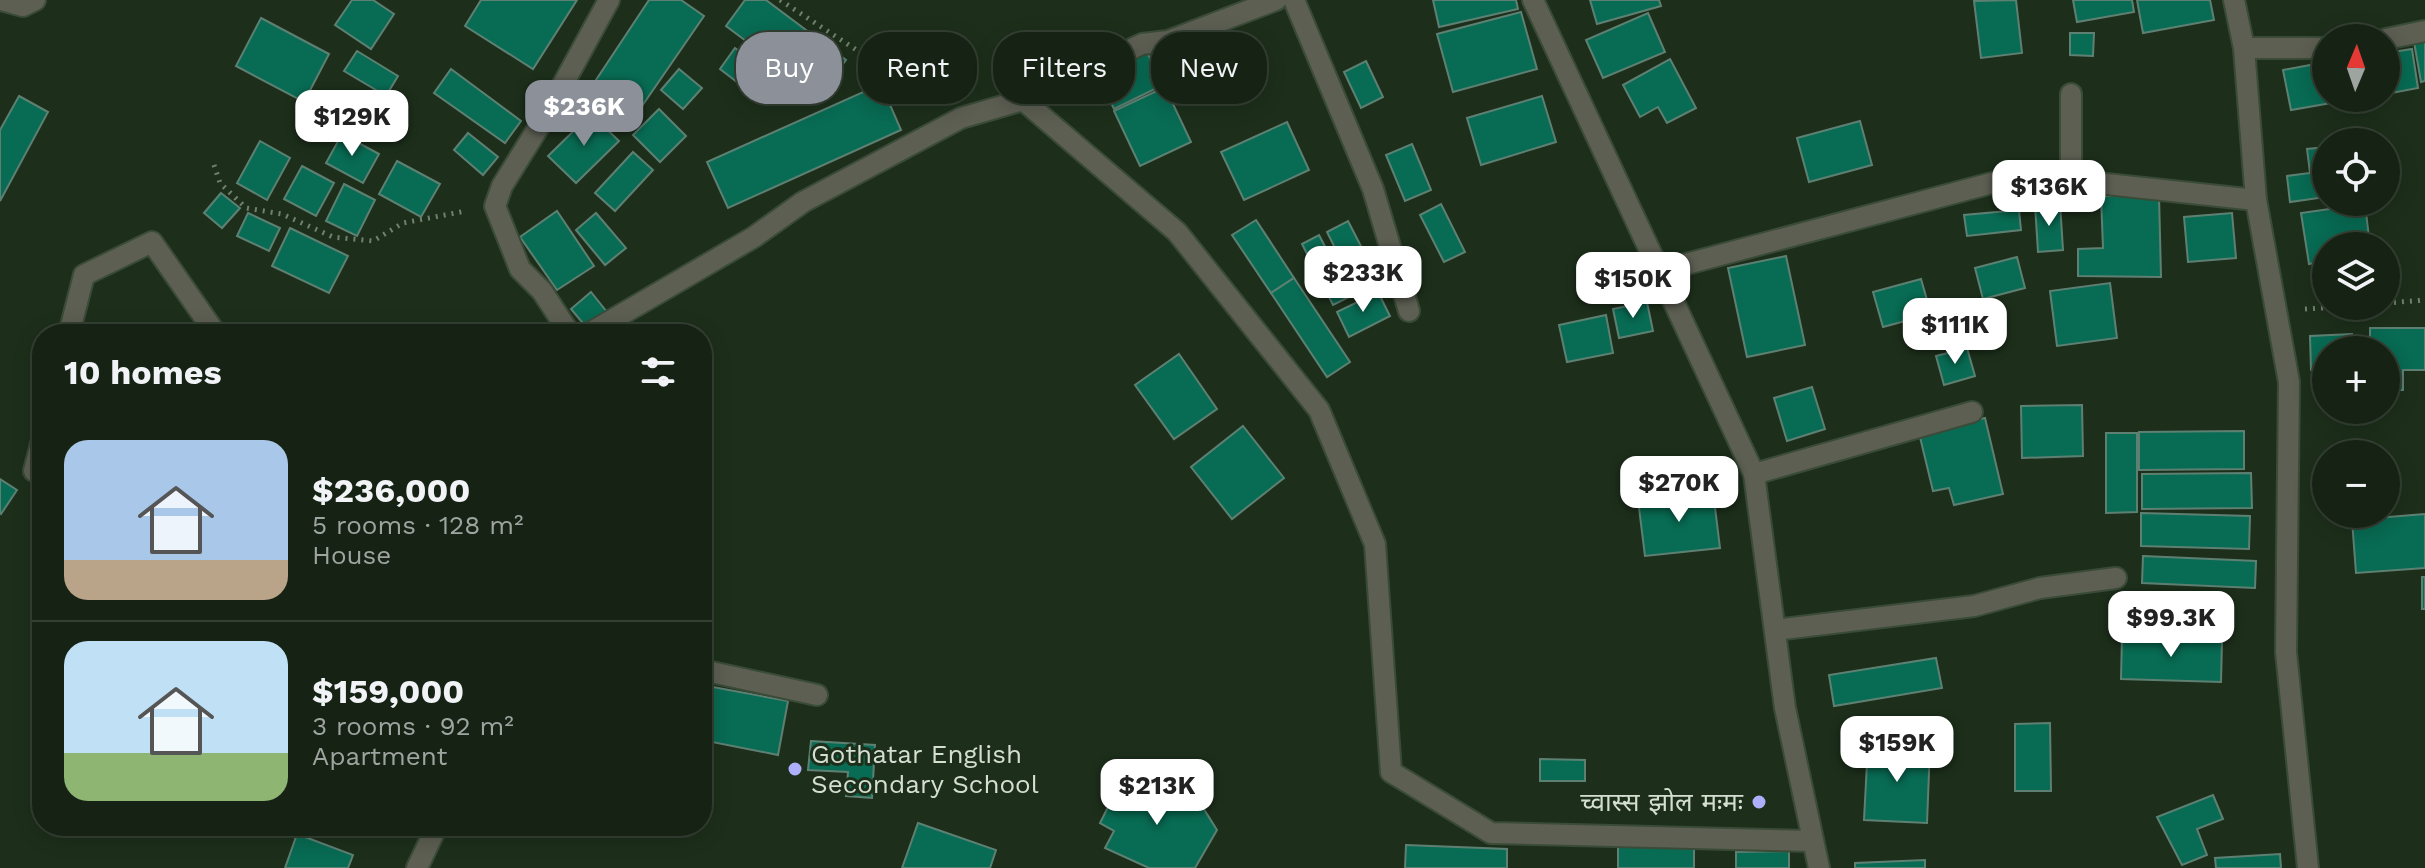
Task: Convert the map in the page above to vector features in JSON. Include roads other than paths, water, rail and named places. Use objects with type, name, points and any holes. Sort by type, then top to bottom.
[{"type":"street","points":[[1,0],[23,6],[35,0]]},
{"type":"street","points":[[563,324],[542,291],[520,269],[495,206],[502,186],[548,112],[609,0]]},
{"type":"street","points":[[1135,47],[1168,41],[1276,0]]},
{"type":"street","points":[[1294,0],[1373,189],[1409,311]]},
{"type":"street","points":[[1533,0],[1754,474],[1785,708],[1819,868]]},
{"type":"street","points":[[2234,0],[2244,48],[2256,200],[2289,382],[2286,652],[2308,868]]},
{"type":"street","points":[[2400,36],[2425,31]]},
{"type":"street","points":[[2244,48],[2312,48]]},
{"type":"street","points":[[2071,94],[2071,181]]},
{"type":"street","points":[[605,324],[754,237],[803,202],[961,118],[1009,104]]},
{"type":"street","points":[[1028,104],[1177,232],[1319,410],[1375,544],[1391,772],[1491,833],[1813,841]]},
{"type":"street","points":[[1660,271],[1992,183],[2071,181],[2256,200]]},
{"type":"street","points":[[72,324],[84,275],[152,242],[209,324]]},
{"type":"street","points":[[1754,474],[1972,412]]},
{"type":"street","points":[[1775,630],[1974,606],[2040,588],[2116,578]]},
{"type":"street","points":[[712,672],[817,695]]},
{"type":"street","points":[[417,868],[432,836]]},
{"type":"place","name":"Gothatar English Secondary School","points":[[795,769]]},
{"type":"place","name":"च्वास्स झोल मःमः","points":[[1759,802]]}]
